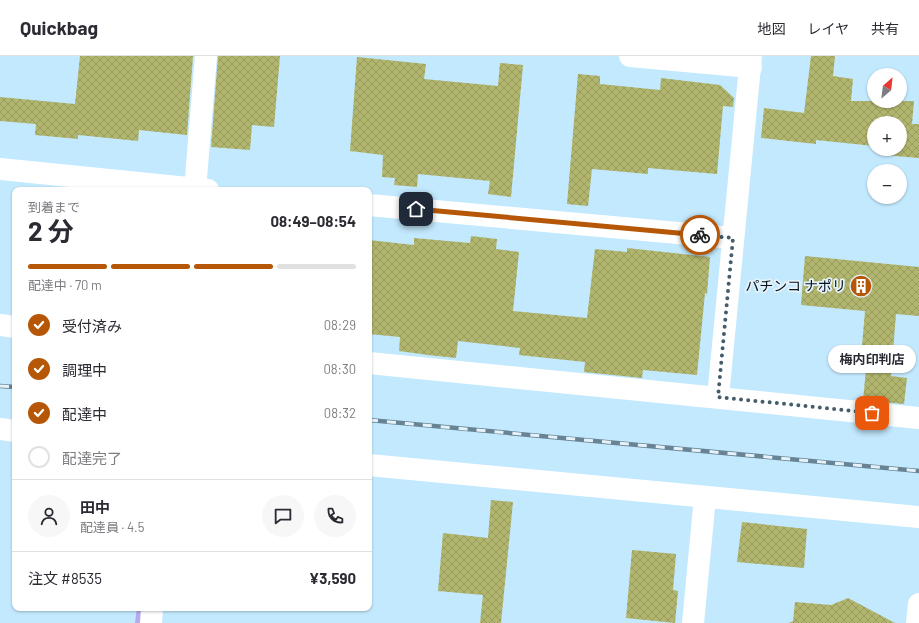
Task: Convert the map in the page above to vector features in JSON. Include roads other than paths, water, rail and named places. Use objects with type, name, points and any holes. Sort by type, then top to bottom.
[{"type":"street","points":[[199,187],[206,56]]},
{"type":"street","points":[[630,56],[751,62],[718,397]]},
{"type":"street","points":[[0,169],[171,187]]},
{"type":"street","points":[[372,205],[733,238]]},
{"type":"street","points":[[0,325],[12,327]]},
{"type":"street","points":[[372,363],[919,418]]},
{"type":"street","points":[[0,430],[12,431]]},
{"type":"street","points":[[372,465],[919,517]]},
{"type":"street","points":[[693,623],[705,497]]},
{"type":"street","points":[[917,623],[919,604]]},
{"type":"street","points":[[151,623],[152,611]]},
{"type":"waterway","points":[[139,623],[141,611]]},
{"type":"railway","points":[[0,386],[12,387]]},
{"type":"railway","points":[[372,420],[919,471]]},
{"type":"place","name":"パチンコ ナポリ","points":[[861,286]]},
{"type":"place","name":"梅内印判店","points":[[872,413]]}]
